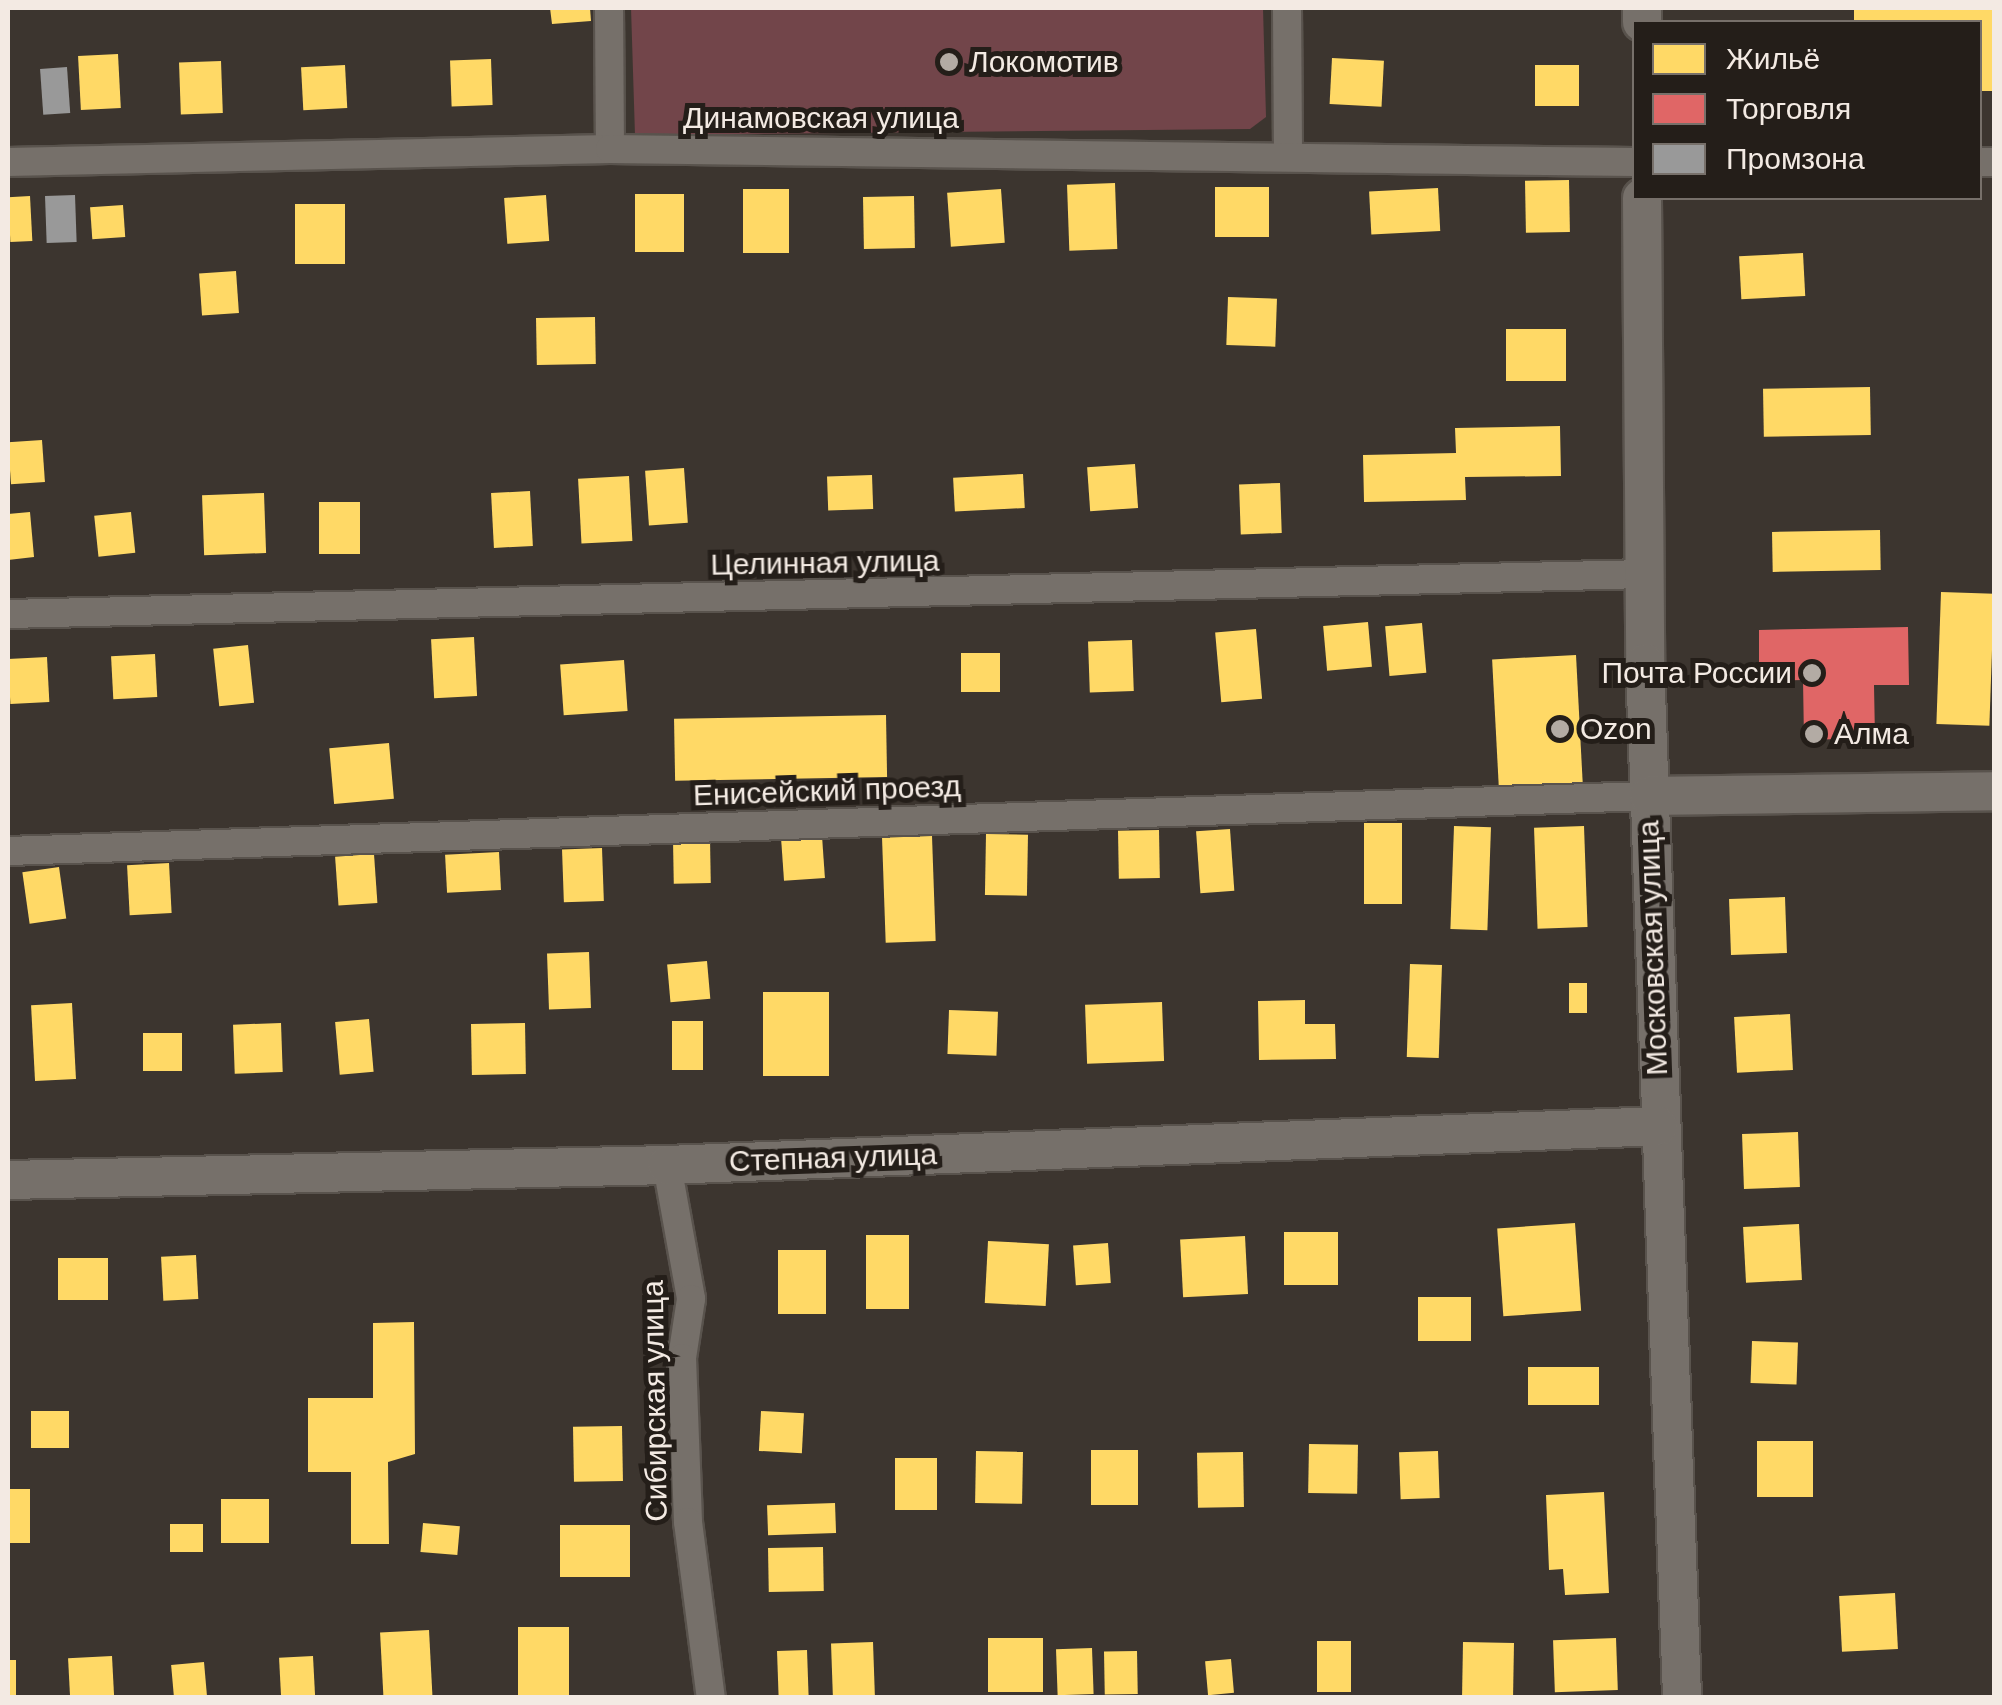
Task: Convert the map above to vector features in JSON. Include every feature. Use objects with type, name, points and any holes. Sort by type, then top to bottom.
[{"type":"street","points":[[609,8],[610,149]]},
{"type":"street","points":[[1287,8],[1288,154]]},
{"type":"street","name":"Динамовская улица","points":[[8,162],[610,149],[1288,154],[1632,162]]},
{"type":"street","name":"Московская улица","points":[[1642,200],[1643,574],[1658,1126],[1682,1698]]},
{"type":"street","name":"Целинная улица","points":[[8,614],[1643,574]]},
{"type":"street","points":[[1649,796],[1994,790]]},
{"type":"street","name":"Енисейский проезд","points":[[8,851],[1649,796]]},
{"type":"street","name":"Степная улица","points":[[8,1180],[667,1165],[1658,1126]]},
{"type":"street","name":"Сибирская улица","points":[[667,1165],[692,1299],[682,1358],[688,1522],[711,1698]]},
{"type":"shaded area","name":"Локомотив","points":[[631,8],[1263,8],[1266,117],[1250,129],[635,135]]},
{"type":"building: Жильё","points":[[550,8],[590,8],[591,21],[552,24]]},
{"type":"building: Жильё","points":[[1854,8],[1994,8],[1994,91],[1982,91],[1982,20],[1854,20]]},
{"type":"building: Жильё","points":[[118,54],[121,108],[81,110],[78,56]]},
{"type":"building: Жильё","points":[[1332,58],[1384,61],[1382,107],[1330,104]]},
{"type":"building: Жильё","points":[[491,59],[493,105],[452,106],[450,60]]},
{"type":"building: Жильё","points":[[221,61],[223,113],[181,114],[179,62]]},
{"type":"building: Жильё","points":[[345,65],[347,108],[303,110],[301,67]]},
{"type":"building: Жильё","points":[[1535,65],[1579,65],[1579,106],[1535,106]]},
{"type":"building: Жильё","points":[[1569,180],[1570,232],[1526,233],[1525,181]]},
{"type":"building: Жильё","points":[[1115,183],[1117,249],[1069,251],[1067,185]]},
{"type":"building: Жильё","points":[[1215,187],[1269,187],[1269,237],[1215,237]]},
{"type":"building: Жильё","points":[[1438,188],[1440,231],[1371,235],[1369,192]]},
{"type":"building: Жильё","points":[[743,189],[789,189],[789,253],[743,253]]},
{"type":"building: Жильё","points":[[1001,189],[1005,243],[951,247],[947,193]]},
{"type":"building: Жильё","points":[[635,194],[684,194],[684,252],[635,252]]},
{"type":"building: Жильё","points":[[546,195],[549,241],[507,244],[504,198]]},
{"type":"building: Жильё","points":[[30,196],[32,241],[10,242],[8,197]]},
{"type":"building: Жильё","points":[[914,196],[915,248],[864,249],[863,197]]},
{"type":"building: Жильё","points":[[295,204],[345,204],[345,264],[295,264]]},
{"type":"building: Жильё","points":[[123,205],[125,237],[92,239],[90,207]]},
{"type":"building: Жильё","points":[[1803,253],[1805,296],[1741,299],[1739,256]]},
{"type":"building: Жильё","points":[[236,271],[239,313],[202,315],[199,274]]},
{"type":"building: Жильё","points":[[1228,297],[1277,299],[1275,347],[1226,345]]},
{"type":"building: Жильё","points":[[595,317],[596,364],[537,365],[536,318]]},
{"type":"building: Жильё","points":[[1506,329],[1566,329],[1566,381],[1506,381]]},
{"type":"building: Жильё","points":[[1870,387],[1871,435],[1764,437],[1763,389]]},
{"type":"building: Жильё","points":[[1560,426],[1561,476],[1465,477],[1466,500],[1364,502],[1363,455],[1456,453],[1455,428]]},
{"type":"building: Жильё","points":[[42,440],[45,482],[11,484],[8,442]]},
{"type":"building: Жильё","points":[[1135,464],[1138,508],[1090,511],[1087,467]]},
{"type":"building: Жильё","points":[[684,468],[688,523],[649,526],[645,471]]},
{"type":"building: Жильё","points":[[1023,474],[1025,508],[955,512],[953,478]]},
{"type":"building: Жильё","points":[[872,475],[873,509],[828,511],[827,477]]},
{"type":"building: Жильё","points":[[629,476],[632,541],[581,544],[578,479]]},
{"type":"building: Жильё","points":[[1280,483],[1282,533],[1241,534],[1239,484]]},
{"type":"building: Жильё","points":[[530,491],[533,546],[494,548],[491,493]]},
{"type":"building: Жильё","points":[[264,493],[266,553],[204,555],[202,495]]},
{"type":"building: Жильё","points":[[319,502],[360,502],[360,554],[319,554]]},
{"type":"building: Жильё","points":[[30,512],[34,557],[8,560],[8,514]]},
{"type":"building: Жильё","points":[[131,512],[135,553],[98,557],[94,516]]},
{"type":"building: Жильё","points":[[1880,530],[1881,570],[1773,572],[1772,532]]},
{"type":"building: Жильё","points":[[1941,592],[1994,594],[1989,726],[1936,724]]},
{"type":"building: Жильё","points":[[1368,622],[1372,667],[1327,671],[1323,626]]},
{"type":"building: Жильё","points":[[1422,623],[1426,673],[1389,676],[1385,626]]},
{"type":"building: Жильё","points":[[1256,629],[1262,699],[1221,702],[1215,633]]},
{"type":"building: Жильё","points":[[474,637],[477,696],[434,698],[431,639]]},
{"type":"building: Жильё","points":[[1132,640],[1134,691],[1090,693],[1088,642]]},
{"type":"building: Жильё","points":[[248,645],[254,703],[219,706],[213,649]]},
{"type":"building: Жильё","points":[[961,653],[1000,653],[1000,692],[961,692]]},
{"type":"building: Жильё","points":[[155,654],[157,697],[113,699],[111,656]]},
{"type":"building: Жильё","points":[[1576,655],[1583,790],[1499,794],[1492,659]]},
{"type":"building: Жильё","points":[[47,657],[49,702],[10,704],[8,659]]},
{"type":"building: Жильё","points":[[624,660],[628,711],[564,715],[560,664]]},
{"type":"building: Жильё","points":[[886,715],[887,777],[675,781],[674,719]]},
{"type":"building: Жильё","points":[[389,743],[394,799],[334,804],[329,748]]},
{"type":"building: Жильё","points":[[1364,823],[1402,823],[1402,904],[1364,904]]},
{"type":"building: Жильё","points":[[1454,826],[1491,827],[1487,930],[1450,929]]},
{"type":"building: Жильё","points":[[1584,826],[1588,927],[1538,929],[1534,828]]},
{"type":"building: Жильё","points":[[1230,829],[1234,891],[1200,893],[1196,831]]},
{"type":"building: Жильё","points":[[1159,830],[1160,878],[1119,879],[1118,831]]},
{"type":"building: Жильё","points":[[986,834],[1028,835],[1027,896],[985,895]]},
{"type":"building: Жильё","points":[[822,836],[825,878],[784,881],[781,839]]},
{"type":"building: Жильё","points":[[932,836],[936,941],[886,943],[882,838]]},
{"type":"building: Жильё","points":[[710,839],[711,883],[674,884],[673,840]]},
{"type":"building: Жильё","points":[[602,848],[604,901],[564,902],[562,849]]},
{"type":"building: Жильё","points":[[499,852],[501,890],[447,893],[445,855]]},
{"type":"building: Жильё","points":[[374,854],[377,903],[339,906],[335,857]]},
{"type":"building: Жильё","points":[[169,863],[172,913],[130,915],[127,865]]},
{"type":"building: Жильё","points":[[59,867],[66,918],[30,924],[22,872]]},
{"type":"building: Жильё","points":[[1785,897],[1787,953],[1731,955],[1729,899]]},
{"type":"building: Жильё","points":[[589,952],[591,1008],[549,1009],[547,953]]},
{"type":"building: Жильё","points":[[707,961],[710,999],[670,1002],[667,964]]},
{"type":"building: Жильё","points":[[1410,964],[1442,965],[1439,1058],[1407,1057]]},
{"type":"building: Жильё","points":[[1569,983],[1587,983],[1587,1013],[1569,1013]]},
{"type":"building: Жильё","points":[[763,992],[829,992],[829,1076],[763,1076]]},
{"type":"building: Жильё","points":[[1305,1000],[1305,1024],[1335,1024],[1336,1059],[1259,1060],[1258,1001]]},
{"type":"building: Жильё","points":[[1162,1002],[1164,1061],[1087,1064],[1085,1005]]},
{"type":"building: Жильё","points":[[72,1003],[76,1079],[35,1081],[31,1005]]},
{"type":"building: Жильё","points":[[949,1010],[998,1012],[996,1056],[947,1054]]},
{"type":"building: Жильё","points":[[1790,1014],[1793,1070],[1737,1073],[1734,1017]]},
{"type":"building: Жильё","points":[[369,1019],[374,1072],[340,1075],[335,1022]]},
{"type":"building: Жильё","points":[[672,1021],[703,1021],[703,1070],[672,1070]]},
{"type":"building: Жильё","points":[[281,1023],[283,1072],[235,1074],[233,1025]]},
{"type":"building: Жильё","points":[[525,1023],[526,1074],[472,1075],[471,1024]]},
{"type":"building: Жильё","points":[[143,1033],[182,1033],[182,1071],[143,1071]]},
{"type":"building: Жильё","points":[[1798,1132],[1800,1187],[1744,1189],[1742,1134]]},
{"type":"building: Жильё","points":[[1575,1223],[1581,1311],[1503,1316],[1497,1228]]},
{"type":"building: Жильё","points":[[1799,1224],[1802,1280],[1746,1283],[1743,1227]]},
{"type":"building: Жильё","points":[[1284,1232],[1338,1232],[1338,1285],[1284,1285]]},
{"type":"building: Жильё","points":[[866,1235],[909,1235],[909,1309],[866,1309]]},
{"type":"building: Жильё","points":[[1245,1236],[1248,1294],[1183,1297],[1180,1239]]},
{"type":"building: Жильё","points":[[988,1241],[1049,1244],[1046,1306],[985,1303]]},
{"type":"building: Жильё","points":[[1108,1243],[1111,1283],[1076,1285],[1073,1245]]},
{"type":"building: Жильё","points":[[778,1250],[826,1250],[826,1314],[778,1314]]},
{"type":"building: Жильё","points":[[196,1255],[198,1299],[163,1301],[161,1257]]},
{"type":"building: Жильё","points":[[58,1258],[108,1258],[108,1300],[58,1300]]},
{"type":"building: Жильё","points":[[1418,1297],[1471,1297],[1471,1341],[1418,1341]]},
{"type":"building: Жильё","points":[[414,1322],[415,1454],[388,1462],[389,1544],[351,1544],[351,1472],[308,1472],[308,1398],[373,1398],[373,1323]]},
{"type":"building: Жильё","points":[[1752,1341],[1798,1343],[1797,1385],[1751,1383]]},
{"type":"building: Жильё","points":[[1528,1367],[1599,1367],[1599,1405],[1528,1405]]},
{"type":"building: Жильё","points":[[31,1411],[69,1411],[69,1448],[31,1448]]},
{"type":"building: Жильё","points":[[761,1411],[804,1413],[802,1453],[759,1451]]},
{"type":"building: Жильё","points":[[622,1426],[623,1481],[574,1482],[573,1427]]},
{"type":"building: Жильё","points":[[1757,1441],[1813,1441],[1813,1497],[1757,1497]]},
{"type":"building: Жильё","points":[[1309,1444],[1358,1445],[1357,1494],[1308,1493]]},
{"type":"building: Жильё","points":[[1091,1450],[1138,1450],[1138,1505],[1091,1505]]},
{"type":"building: Жильё","points":[[976,1451],[1023,1452],[1022,1504],[975,1503]]},
{"type":"building: Жильё","points":[[1438,1451],[1440,1498],[1401,1499],[1399,1452]]},
{"type":"building: Жильё","points":[[1243,1452],[1244,1507],[1198,1508],[1197,1453]]},
{"type":"building: Жильё","points":[[895,1458],[937,1458],[937,1510],[895,1510]]},
{"type":"building: Жильё","points":[[8,1489],[30,1489],[30,1543],[8,1543]]},
{"type":"building: Жильё","points":[[1604,1492],[1609,1593],[1565,1595],[1563,1569],[1549,1570],[1546,1495]]},
{"type":"building: Жильё","points":[[221,1499],[269,1499],[269,1543],[221,1543]]},
{"type":"building: Жильё","points":[[835,1503],[836,1533],[768,1535],[767,1505]]},
{"type":"building: Жильё","points":[[423,1523],[460,1526],[457,1555],[420,1552]]},
{"type":"building: Жильё","points":[[170,1524],[203,1524],[203,1552],[170,1552]]},
{"type":"building: Жильё","points":[[560,1525],[630,1525],[630,1577],[560,1577]]},
{"type":"building: Жильё","points":[[823,1547],[824,1591],[769,1592],[768,1548]]},
{"type":"building: Жильё","points":[[1895,1593],[1898,1649],[1842,1652],[1839,1596]]},
{"type":"building: Жильё","points":[[518,1627],[569,1627],[569,1698],[518,1698]]},
{"type":"building: Жильё","points":[[429,1630],[433,1698],[383,1698],[380,1633]]},
{"type":"building: Жильё","points":[[988,1638],[1043,1638],[1043,1692],[988,1692]]},
{"type":"building: Жильё","points":[[1616,1638],[1618,1690],[1555,1692],[1553,1640]]},
{"type":"building: Жильё","points":[[1317,1641],[1351,1641],[1351,1692],[1317,1692]]},
{"type":"building: Жильё","points":[[873,1642],[875,1698],[833,1698],[831,1643]]},
{"type":"building: Жильё","points":[[1463,1642],[1514,1643],[1513,1698],[1462,1698]]},
{"type":"building: Жильё","points":[[1092,1648],[1094,1694],[1058,1695],[1056,1649]]},
{"type":"building: Жильё","points":[[807,1650],[809,1698],[779,1698],[777,1651]]},
{"type":"building: Жильё","points":[[1137,1651],[1138,1694],[1105,1695],[1104,1652]]},
{"type":"building: Жильё","points":[[112,1656],[114,1698],[70,1698],[68,1658]]},
{"type":"building: Жильё","points":[[313,1656],[315,1698],[281,1698],[279,1658]]},
{"type":"building: Жильё","points":[[1231,1659],[1234,1693],[1208,1695],[1205,1661]]},
{"type":"building: Жильё","points":[[8,1660],[16,1660],[16,1698],[8,1698]]},
{"type":"building: Жильё","points":[[204,1662],[207,1698],[174,1698],[171,1665]]},
{"type":"building: Торговля","points":[[1908,627],[1909,685],[1874,685],[1875,738],[1804,740],[1803,680],[1759,681],[1759,630]]},
{"type":"building: Промзона","points":[[67,67],[70,113],[43,115],[40,69]]},
{"type":"building: Промзона","points":[[75,195],[77,242],[47,243],[45,196]]},
{"type":"place","name":"Локомотив","points":[[949,62]]},
{"type":"place","name":"Почта России","points":[[1812,673]]},
{"type":"place","name":"Ozon","points":[[1560,729]]},
{"type":"place","name":"Алма","points":[[1814,734]]}]
